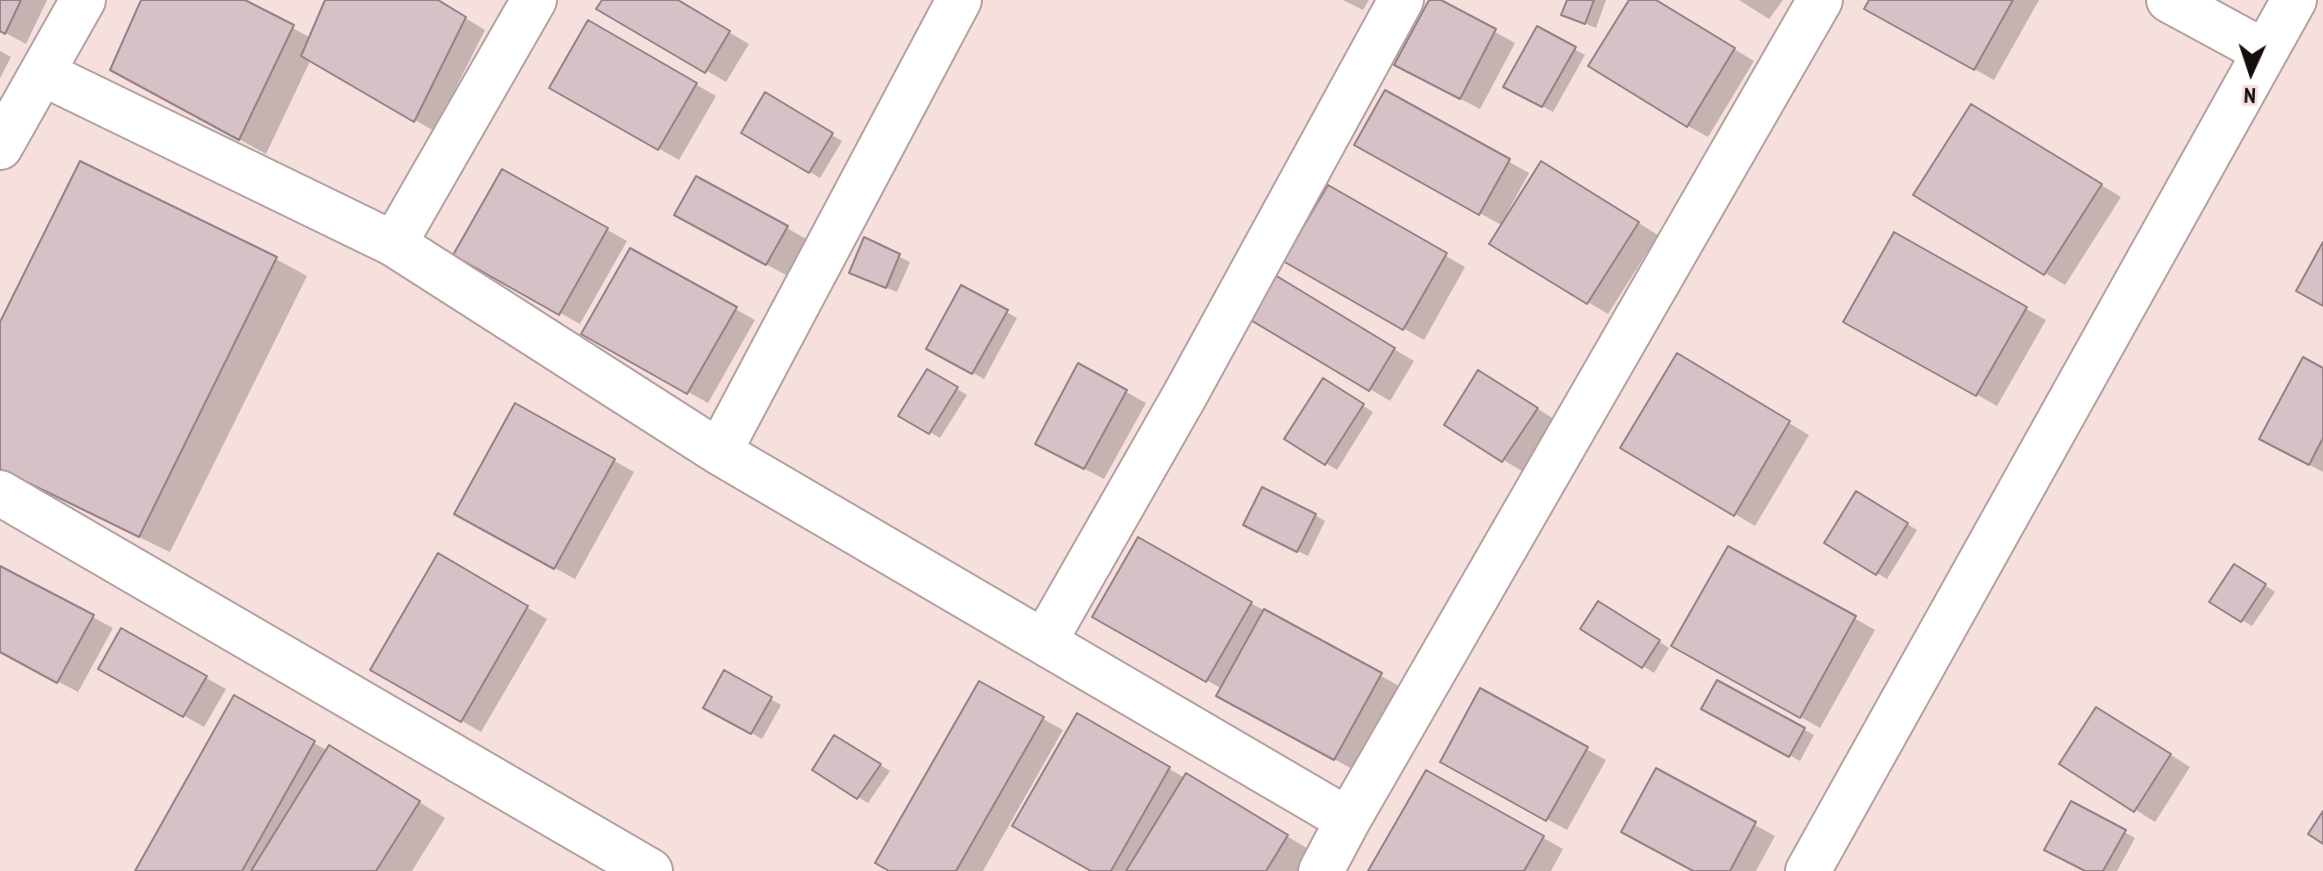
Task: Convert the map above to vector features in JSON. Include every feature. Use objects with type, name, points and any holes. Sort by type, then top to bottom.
[{"type":"street","points":[[0,147],[83,0]]},
{"type":"street","points":[[394,244],[534,0]]},
{"type":"street","points":[[719,452],[959,0]]},
{"type":"street","points":[[1044,642],[1185,395],[1401,0]]},
{"type":"street","points":[[1321,871],[1820,0]]},
{"type":"street","points":[[2169,0],[2265,52]]},
{"type":"street","points":[[1808,871],[2294,0]]},
{"type":"street","points":[[42,73],[394,244],[719,452],[1348,820]]},
{"type":"street","points":[[0,493],[650,871]]},
{"type":"building","points":[[0,0],[21,0],[5,34],[0,31]]},
{"type":"building","points":[[141,0],[245,0],[294,25],[239,140],[110,70]]},
{"type":"building","points":[[325,0],[438,0],[466,17],[414,122],[301,56]]},
{"type":"building","points":[[602,0],[678,0],[730,31],[705,73],[596,9]]},
{"type":"building","points":[[1429,0],[1441,0],[1496,29],[1460,99],[1394,65]]},
{"type":"building","points":[[1567,0],[1594,0],[1585,24],[1561,15]]},
{"type":"building","points":[[1629,0],[1656,0],[1735,48],[1687,127],[1588,66]]},
{"type":"building","points":[[1869,0],[2013,0],[1974,70],[1864,9]]},
{"type":"building","points":[[588,20],[697,83],[658,150],[549,88]]},
{"type":"building","points":[[1537,26],[1576,47],[1542,107],[1503,87]]},
{"type":"building","points":[[1385,90],[1510,159],[1479,215],[1354,145]]},
{"type":"building","points":[[765,92],[833,133],[809,173],[741,133]]},
{"type":"building","points":[[1971,104],[2102,184],[2044,275],[1913,195]]},
{"type":"building","points":[[80,161],[277,257],[139,537],[0,469],[0,322]]},
{"type":"building","points":[[1541,161],[1639,222],[1587,304],[1489,244]]},
{"type":"building","points":[[502,169],[608,228],[559,315],[453,255]]},
{"type":"building","points":[[696,176],[788,226],[766,265],[674,215]]},
{"type":"building","points":[[1328,185],[1447,253],[1403,330],[1283,261]]},
{"type":"building","points":[[1894,232],[2027,307],[1976,396],[1843,322]]},
{"type":"building","points":[[864,237],[900,254],[886,288],[849,273]]},
{"type":"building","points":[[2323,242],[2323,306],[2296,291]]},
{"type":"building","points":[[630,248],[737,307],[687,394],[581,334]]},
{"type":"building","points":[[1275,275],[1395,348],[1369,391],[1249,319]]},
{"type":"building","points":[[961,285],[1008,310],[972,374],[926,349]]},
{"type":"building","points":[[1677,353],[1790,421],[1734,516],[1620,448]]},
{"type":"building","points":[[2303,357],[2323,368],[2323,438],[2309,465],[2259,439]]},
{"type":"building","points":[[1078,363],[1127,390],[1084,469],[1035,444]]},
{"type":"building","points":[[927,369],[958,387],[929,434],[898,416]]},
{"type":"building","points":[[1478,370],[1538,408],[1502,462],[1444,425]]},
{"type":"building","points":[[1323,378],[1364,404],[1325,465],[1284,439]]},
{"type":"building","points":[[515,403],[615,459],[554,569],[454,514]]},
{"type":"building","points":[[1262,487],[1316,514],[1297,552],[1243,525]]},
{"type":"building","points":[[1856,491],[1908,523],[1876,575],[1824,543]]},
{"type":"building","points":[[1138,537],[1252,602],[1206,682],[1092,617]]},
{"type":"building","points":[[1728,546],[1856,616],[1800,718],[1671,646]]},
{"type":"building","points":[[438,553],[528,606],[461,722],[370,670]]},
{"type":"building","points":[[2234,564],[2266,584],[2241,622],[2209,602]]},
{"type":"building","points":[[0,566],[94,615],[57,683],[0,652]]},
{"type":"building","points":[[1598,601],[1660,640],[1642,668],[1580,629]]},
{"type":"building","points":[[1264,609],[1382,673],[1334,760],[1216,696]]},
{"type":"building","points":[[121,628],[207,676],[183,717],[98,669]]},
{"type":"building","points":[[724,670],[772,697],[751,734],[703,708]]},
{"type":"building","points":[[1717,680],[1805,728],[1789,757],[1701,709]]},
{"type":"building","points":[[979,681],[1044,717],[956,871],[889,871],[875,863]]},
{"type":"building","points":[[1480,688],[1588,747],[1546,821],[1440,762]]},
{"type":"building","points":[[234,695],[315,741],[242,871],[135,871]]},
{"type":"building","points":[[2096,707],[2171,754],[2134,812],[2059,764]]},
{"type":"building","points":[[1077,713],[1170,767],[1111,871],[1091,871],[1012,826]]},
{"type":"building","points":[[834,735],[881,764],[857,799],[812,770]]},
{"type":"building","points":[[329,745],[420,801],[376,871],[251,871]]},
{"type":"building","points":[[1656,768],[1756,822],[1730,871],[1693,871],[1621,832]]},
{"type":"building","points":[[1426,770],[1544,836],[1524,871],[1368,871]]},
{"type":"building","points":[[1186,773],[1288,835],[1266,871],[1126,871]]},
{"type":"building","points":[[2071,801],[2126,830],[2103,871],[2085,871],[2044,850]]},
{"type":"building","points":[[2323,811],[2323,844],[2308,834]]}]
